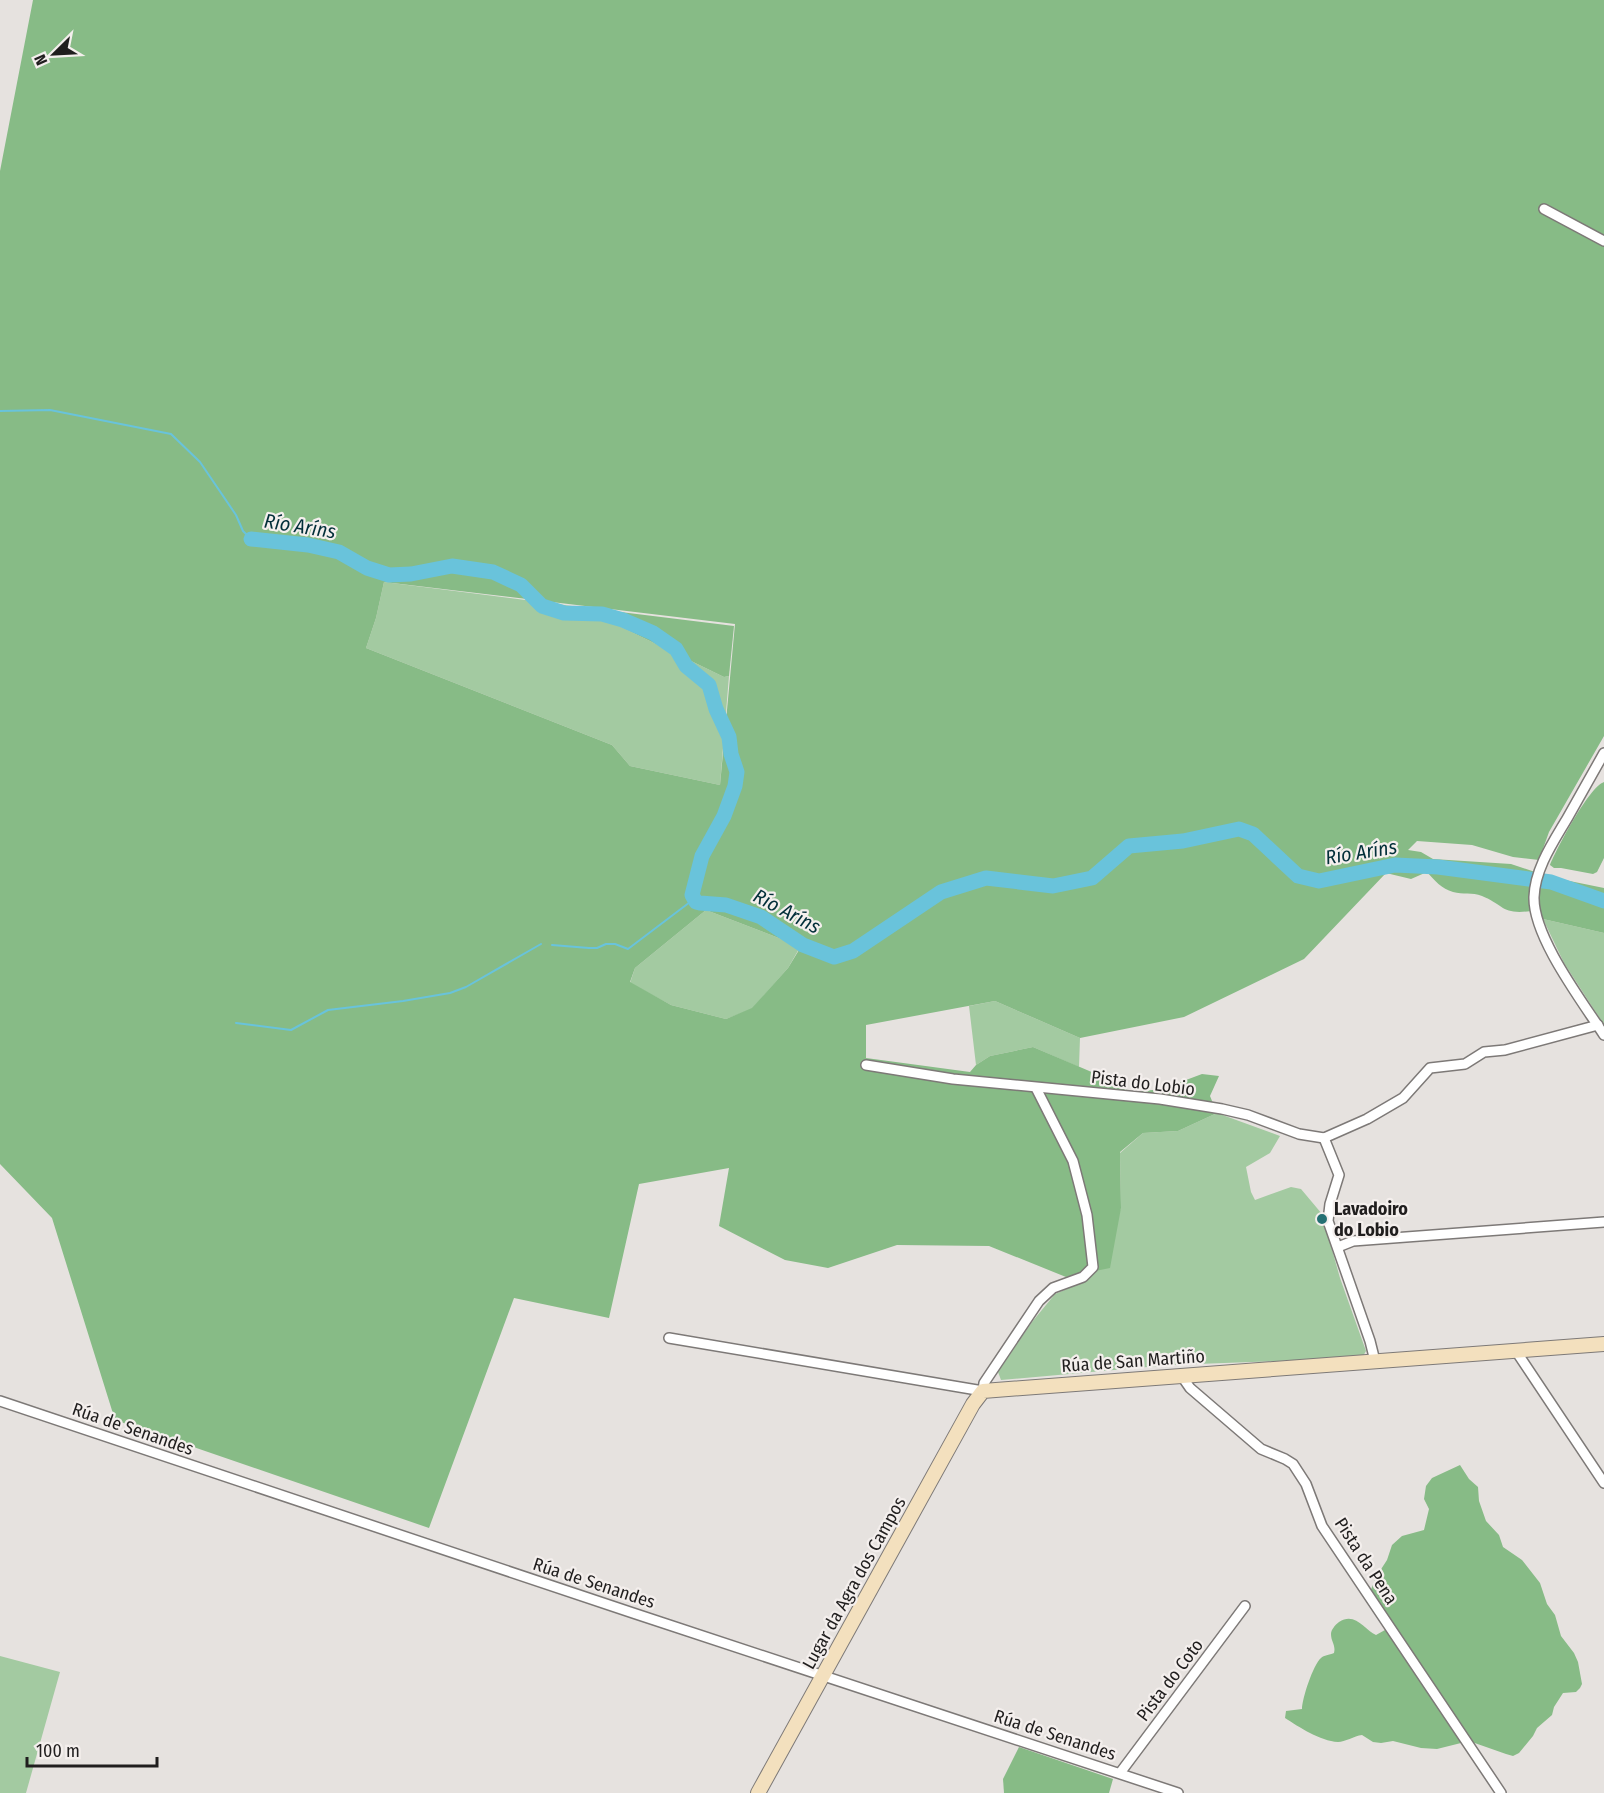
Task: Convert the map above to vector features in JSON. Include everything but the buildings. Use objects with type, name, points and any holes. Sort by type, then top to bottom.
[{"type":"street","points":[[1544,209],[1604,241]]},
{"type":"street","points":[[1604,753],[1549,852],[1539,873],[1534,898],[1540,926],[1558,964],[1604,1035]]},
{"type":"street","points":[[1375,1361],[1332,1234],[1328,1214],[1339,1175],[1324,1138],[1367,1119],[1403,1098],[1430,1068],[1460,1065],[1484,1052],[1505,1050],[1598,1025]]},
{"type":"street","name":"Pista do Lobio","points":[[866,1065],[953,1079],[1160,1099],[1248,1115],[1299,1134],[1324,1138]]},
{"type":"street","points":[[983,1390],[984,1383],[1039,1301],[1053,1288],[1083,1277],[1093,1267],[1087,1215],[1073,1161],[1036,1088]]},
{"type":"street","points":[[1338,1247],[1353,1241],[1604,1222]]},
{"type":"street","name":"Rúa de San Martiño","points":[[669,1338],[983,1390],[1604,1344]]},
{"type":"street","points":[[1516,1351],[1604,1483]]},
{"type":"street","name":"Pista da Pena","points":[[1181,1375],[1190,1388],[1261,1449],[1293,1464],[1306,1484],[1322,1526],[1501,1793]]},
{"type":"street","name":"Lugar da Agra dos Campos","points":[[758,1793],[973,1404],[983,1390]]},
{"type":"street","name":"Rúa de Senandes","points":[[0,1401],[1178,1793]]},
{"type":"street","name":"Pista do Coto","points":[[1120,1773],[1245,1606]]},
{"type":"green space","points":[[33,0],[1604,0],[1604,736],[1549,832],[1539,860],[1513,857],[1472,845],[1417,841],[1408,850],[1421,852],[1433,859],[1511,864],[1550,877],[1604,888],[1604,933],[1543,919],[1538,903],[1532,905],[1531,911],[1514,912],[1478,895],[1449,891],[1427,872],[1411,879],[1386,873],[1304,959],[1184,1017],[1080,1038],[995,1001],[866,1025],[866,1058],[970,1072],[990,1056],[1033,1047],[1101,1076],[1107,1084],[1134,1092],[1162,1089],[1202,1074],[1219,1076],[1210,1096],[1217,1113],[1178,1131],[1143,1133],[1120,1152],[1121,1208],[1110,1268],[1066,1277],[989,1246],[897,1245],[828,1268],[785,1260],[719,1226],[729,1168],[639,1184],[609,1318],[514,1298],[429,1528],[115,1420],[52,1218],[0,1164],[0,171]],"holes":[[[384,582],[735,624],[720,785],[630,766],[612,745],[366,648]],[[706,910],[789,942],[799,950],[788,968],[752,1008],[726,1019],[671,1005],[630,982],[635,968]]]},
{"type":"green space","points":[[384,582],[580,607],[724,677],[729,676],[720,785],[630,766],[612,745],[366,648]]},
{"type":"green space","points":[[580,607],[734,626],[729,676],[724,677]]},
{"type":"green space","points":[[1604,782],[1604,858],[1597,872],[1593,874],[1554,868],[1550,865],[1574,819],[1590,795]]},
{"type":"green space","points":[[706,910],[789,942],[799,949],[788,968],[752,1009],[726,1019],[671,1005],[630,983],[635,968]]},
{"type":"green space","points":[[1543,919],[1604,933],[1604,1025],[1564,963]]},
{"type":"green space","points":[[995,1001],[1080,1038],[1079,1067],[1033,1047],[990,1056],[976,1065],[969,1006]]},
{"type":"green space","points":[[1217,1113],[1280,1136],[1270,1153],[1246,1167],[1251,1192],[1255,1200],[1291,1187],[1301,1189],[1322,1214],[1340,1278],[1366,1351],[1362,1358],[1170,1365],[1001,1380],[998,1372],[1032,1322],[1055,1294],[1086,1281],[1094,1270],[1121,1208],[1120,1153],[1143,1133],[1178,1131]]},
{"type":"green space","points":[[1460,1465],[1469,1479],[1478,1487],[1479,1501],[1486,1521],[1499,1535],[1503,1547],[1522,1560],[1540,1583],[1547,1604],[1555,1615],[1561,1636],[1578,1662],[1582,1684],[1580,1688],[1576,1692],[1563,1693],[1552,1715],[1537,1728],[1519,1753],[1513,1756],[1469,1741],[1437,1749],[1421,1748],[1393,1741],[1373,1742],[1362,1735],[1341,1742],[1331,1741],[1310,1733],[1285,1718],[1286,1711],[1302,1709],[1308,1682],[1318,1662],[1324,1656],[1334,1653],[1331,1632],[1338,1623],[1345,1619],[1355,1620],[1376,1635],[1385,1630],[1370,1592],[1376,1577],[1387,1560],[1392,1545],[1402,1536],[1424,1530],[1429,1509],[1424,1499],[1426,1486],[1432,1478]]},
{"type":"green space","points":[[0,1656],[60,1672],[26,1793],[0,1793]]},
{"type":"green space","points":[[1019,1747],[1113,1779],[1109,1793],[1004,1793],[1003,1779]]},
{"type":"waterway","points":[[0,411],[50,410],[171,434],[200,462],[236,515],[243,531],[251,539]]},
{"type":"waterway","name":"Río Aríns","points":[[251,539],[308,545],[339,552],[367,568],[389,575],[411,574],[452,566],[493,572],[521,585],[542,606],[564,613],[602,614],[623,620],[653,633],[676,649],[686,666],[709,685],[716,709],[729,737],[731,754],[737,772],[735,786],[724,816],[702,856],[692,895],[696,902],[726,905],[761,917],[803,945],[834,957],[853,951],[941,892],[986,878],[1053,886],[1092,878],[1129,846],[1183,841],[1239,829],[1253,834],[1298,876],[1319,881],[1395,865],[1438,867],[1551,882],[1604,901]]},
{"type":"waterway","points":[[552,945],[597,948],[606,944],[615,944],[628,949],[694,899]]},
{"type":"waterway","points":[[236,1023],[291,1030],[328,1010],[450,993],[466,987],[541,944]]},
{"type":"place","name":"Lavadoiro do Lobio","points":[[1322,1219]]}]
